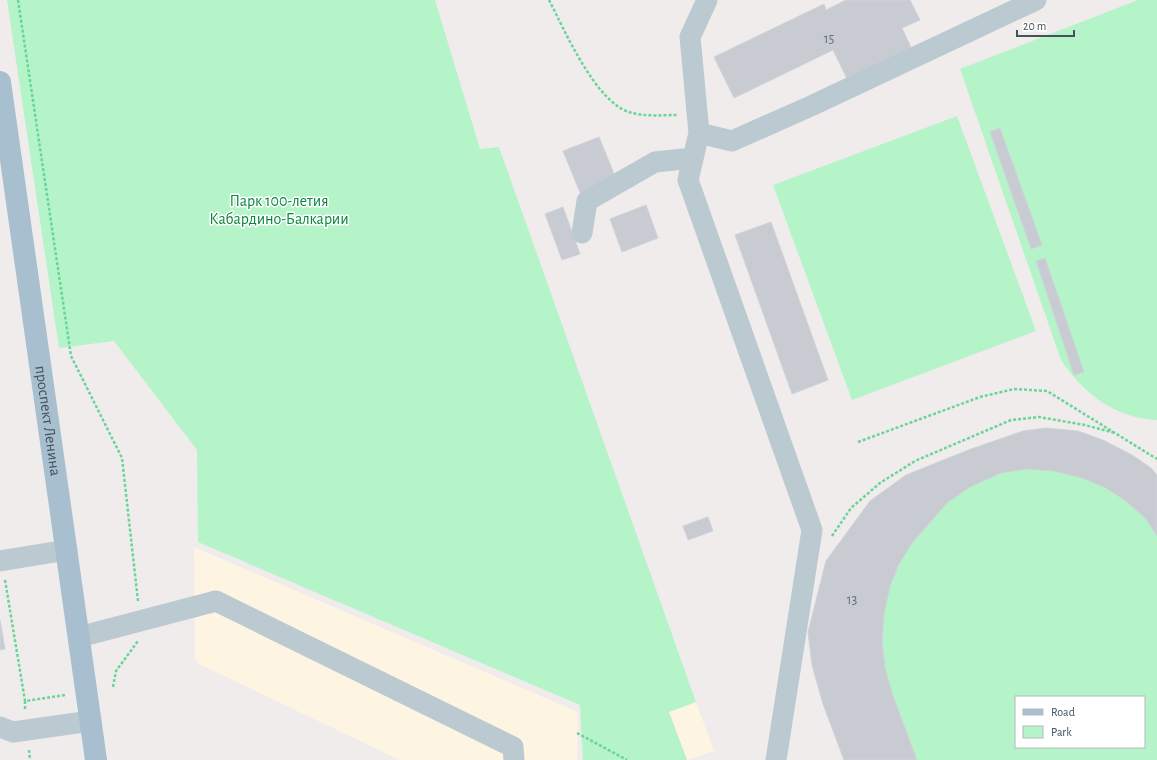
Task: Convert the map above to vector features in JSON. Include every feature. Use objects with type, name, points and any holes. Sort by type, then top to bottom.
[{"type":"main road","name":"проспект Ленина","points":[[0,82],[96,760]]},
{"type":"lane","points":[[707,0],[690,37],[698,124],[688,180],[812,530],[776,760]]},
{"type":"lane","points":[[698,124],[732,141],[818,103],[1036,0]]},
{"type":"lane","points":[[582,233],[587,201],[654,162],[693,158]]},
{"type":"lane","points":[[1,560],[67,550]]},
{"type":"lane","points":[[79,637],[216,601],[513,747],[514,760]]},
{"type":"lane","points":[[0,727],[13,732],[91,721]]},
{"type":"path","points":[[18,0],[71,356],[122,458],[140,621],[138,644],[116,671],[113,688]]},
{"type":"path","points":[[549,0],[586,69],[602,92],[614,104],[629,112],[698,124]]},
{"type":"path","points":[[858,442],[980,397],[1014,389],[1047,391],[1157,459]]},
{"type":"path","points":[[830,540],[851,508],[880,483],[915,461],[1010,420],[1040,417],[1085,425],[1115,433]]},
{"type":"path","points":[[1,560],[25,701],[64,695]]},
{"type":"path","points":[[577,733],[627,760]]},
{"type":"shaded area","points":[[194,547],[578,712],[577,760],[400,760],[199,664],[195,658]]},
{"type":"shaded area","points":[[696,702],[714,751],[687,760],[669,712]]},
{"type":"green space","name":"Парк 100-летия Кабардино-Балкарии","points":[[7,0],[435,0],[480,149],[499,147],[696,702],[669,712],[687,760],[583,760],[580,705],[198,542],[197,450],[114,341],[59,348]]},
{"type":"green space","points":[[1138,0],[1157,0],[1157,420],[1128,415],[1102,402],[1080,383],[1061,360],[960,69]]},
{"type":"green space","points":[[957,116],[1036,331],[852,400],[773,185]]},
{"type":"green space","points":[[971,449],[1151,468],[1157,475],[1157,760],[844,760],[823,704],[812,665],[808,632],[826,561],[870,501],[906,475]]},
{"type":"building","points":[[846,0],[910,0],[920,20],[902,28],[914,54],[850,85],[833,50],[734,98],[714,57],[824,4],[826,10]]},
{"type":"building","points":[[1000,128],[1042,245],[1031,249],[990,132]]},
{"type":"building","points":[[599,137],[617,181],[581,195],[563,151]]},
{"type":"building","points":[[646,205],[658,238],[622,252],[610,219]]},
{"type":"building","points":[[563,207],[580,254],[562,260],[545,214]]},
{"type":"building","points":[[771,222],[828,380],[792,394],[735,235]]},
{"type":"building","points":[[1045,258],[1084,372],[1074,375],[1036,261]]},
{"type":"building","points":[[1045,428],[1078,431],[1103,440],[1132,455],[1151,468],[1157,475],[1157,536],[1146,519],[1126,501],[1106,488],[1082,478],[1054,471],[1027,469],[1001,473],[970,487],[948,502],[912,543],[899,564],[890,586],[884,614],[882,641],[885,668],[893,696],[917,760],[844,760],[823,704],[812,665],[808,632],[826,561],[870,501],[906,475],[971,449],[1023,431]]},
{"type":"building","points":[[708,517],[713,531],[688,540],[683,526]]},
{"type":"building","points":[[0,620],[5,649],[0,650]]}]
